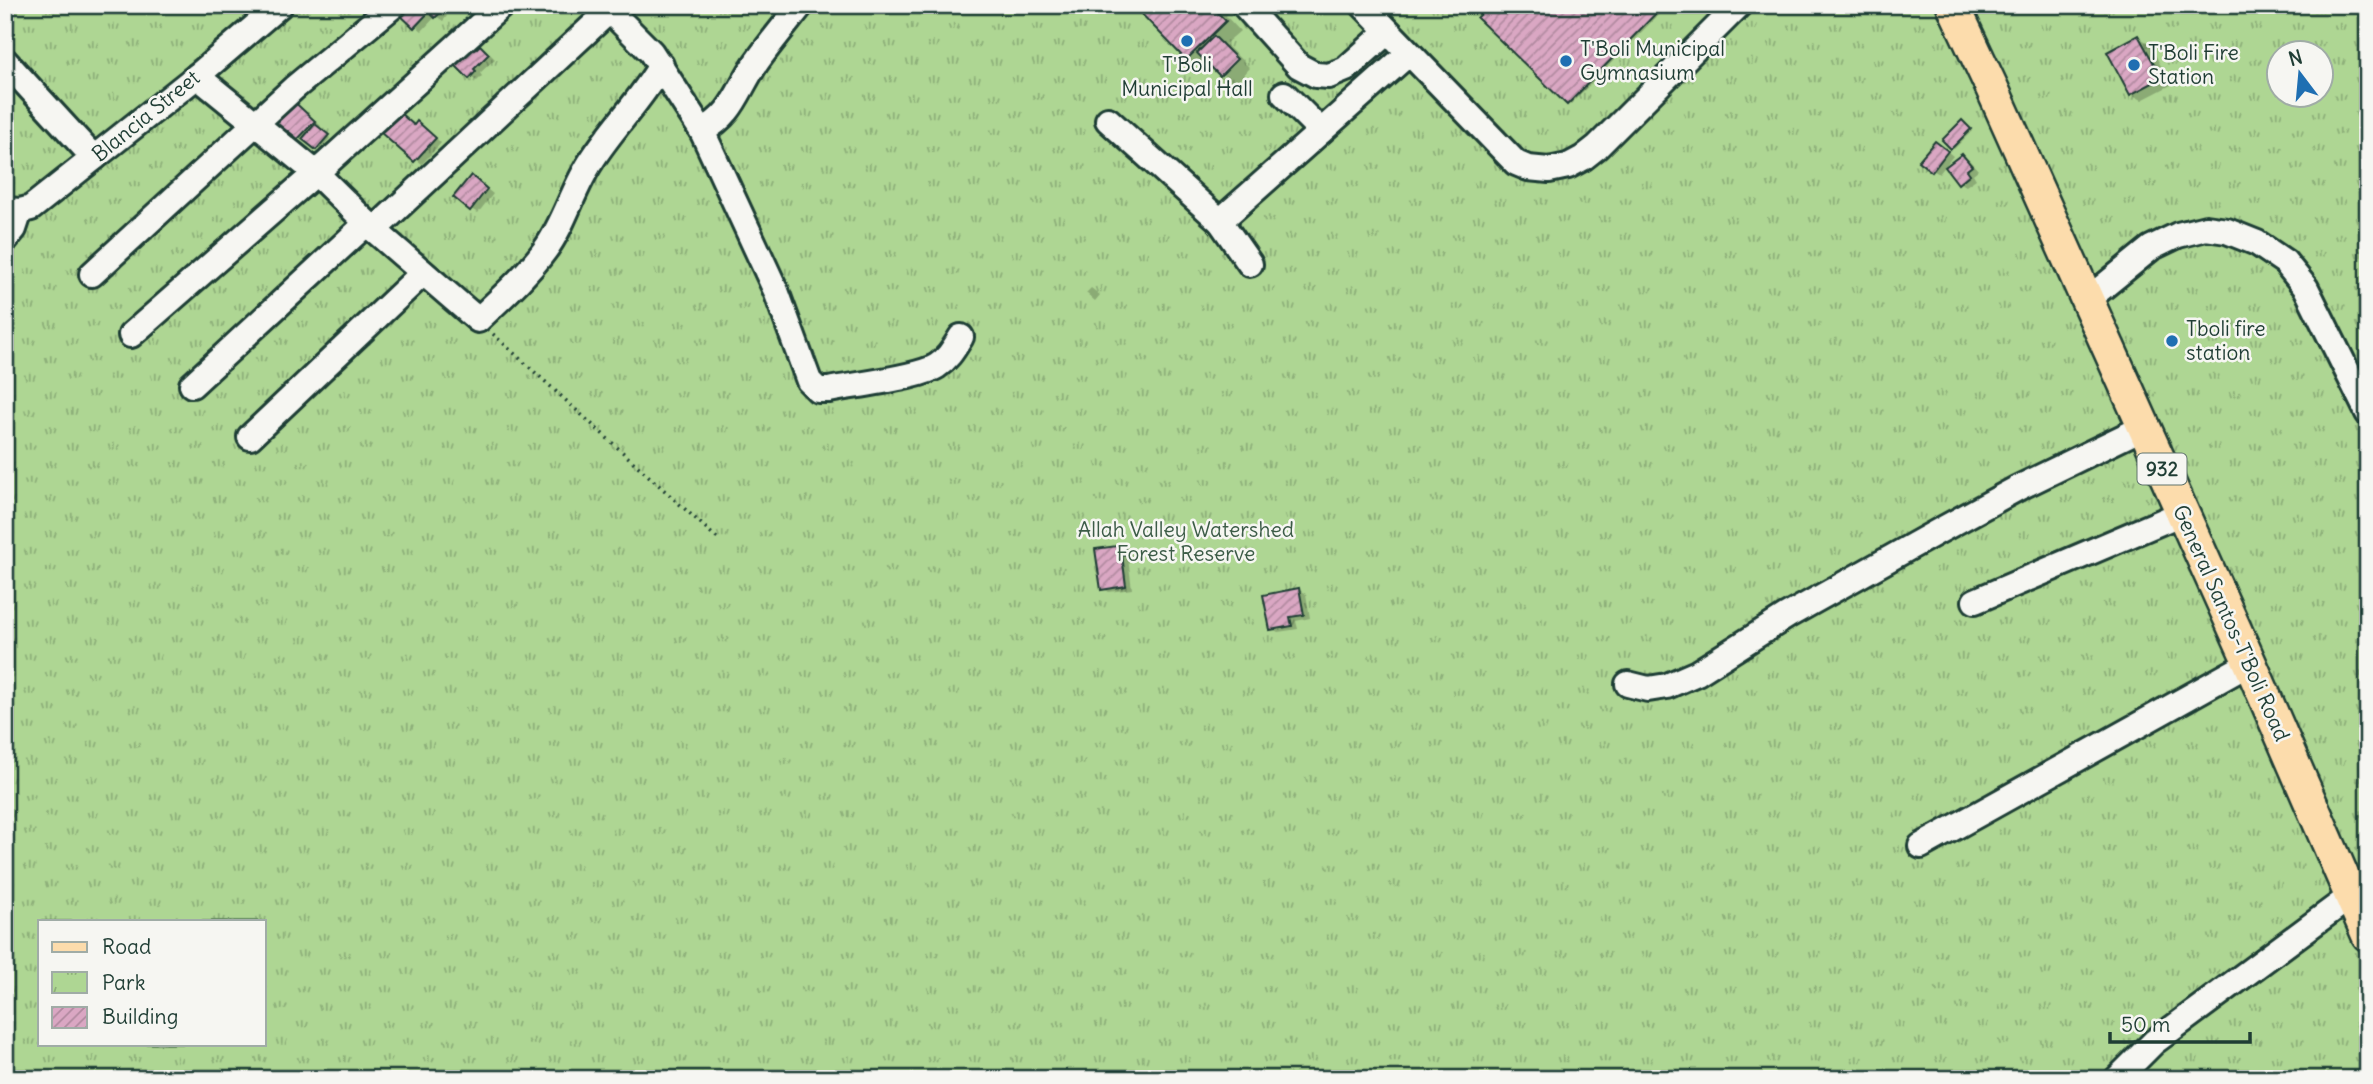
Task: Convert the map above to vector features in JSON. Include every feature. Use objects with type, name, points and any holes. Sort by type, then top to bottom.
[{"type":"main road","name":"General Santos-T'Boli Road","points":[[1953,5],[2250,663],[2368,935]]},
{"type":"street","name":"Blancia Street","points":[[13,211],[31,208],[197,76],[280,5]]},
{"type":"street","points":[[92,274],[294,89],[394,5]]},
{"type":"street","points":[[131,335],[502,5]]},
{"type":"street","points":[[702,131],[714,125],[728,112],[755,64],[801,5]]},
{"type":"street","points":[[1244,5],[1299,66],[1316,75],[1329,76],[1346,69],[1387,32]]},
{"type":"street","points":[[1363,5],[1516,163],[1528,168],[1549,170],[1568,166],[1597,147],[1739,5]]},
{"type":"street","points":[[192,385],[607,8],[637,36],[661,65],[702,131],[776,291],[809,380],[818,390],[877,381],[935,367],[950,355],[961,337]]},
{"type":"street","points":[[1220,221],[1408,54]]},
{"type":"street","points":[[5,61],[94,158]]},
{"type":"street","points":[[197,76],[316,173],[370,226],[478,320],[545,250],[568,210],[590,162],[644,93],[661,65]]},
{"type":"street","points":[[1284,94],[1321,131]]},
{"type":"street","points":[[1108,120],[1220,221],[1250,264]]},
{"type":"street","points":[[5,240],[14,229],[13,211]]},
{"type":"street","points":[[2087,300],[2151,248],[2178,235],[2206,228],[2258,243],[2284,262],[2306,288],[2368,413]]},
{"type":"street","points":[[250,437],[423,273]]},
{"type":"street","points":[[1628,684],[1648,690],[1697,674],[1787,616],[1938,531],[2018,488],[2144,427]]},
{"type":"street","points":[[1975,601],[2182,513]]},
{"type":"street","points":[[1921,846],[2250,663]]},
{"type":"street","points":[[2117,1079],[2154,1042],[2351,896]]},
{"type":"path","points":[[478,320],[720,541]]},
{"type":"green space","name":"Allah Valley Watershed Forest Reserve","points":[[5,5],[2368,5],[2368,1079],[5,1079]]},
{"type":"building","points":[[408,5],[435,5],[442,11],[435,18],[429,12],[414,28],[399,14]]},
{"type":"building","name":"T'Boli Municipal Hall","points":[[1133,5],[1214,5],[1212,7],[1226,21],[1186,60]]},
{"type":"building","name":"T'Boli Municipal Gymnasium","points":[[1490,5],[1664,5],[1567,105],[1477,18]]},
{"type":"building","name":"T'Boli Fire Station","points":[[2138,35],[2162,78],[2130,95],[2107,52]]},
{"type":"building","points":[[1214,36],[1237,59],[1220,76],[1197,53]]},
{"type":"building","points":[[472,43],[477,48],[480,45],[489,54],[474,69],[476,71],[469,79],[452,62]]},
{"type":"building","points":[[288,96],[315,121],[298,139],[288,131],[282,137],[265,121]]},
{"type":"building","points":[[393,107],[414,125],[417,121],[436,138],[414,162],[380,132],[388,124]]},
{"type":"building","points":[[1962,120],[1971,129],[1951,149],[1942,140]]},
{"type":"building","points":[[315,124],[329,135],[316,150],[302,139]]},
{"type":"building","points":[[1935,141],[1948,151],[1932,172],[1918,161]]},
{"type":"building","points":[[1962,154],[1972,166],[1967,170],[1970,174],[1958,184],[1945,167]]},
{"type":"building","points":[[471,175],[487,189],[470,211],[453,197]]},
{"type":"building","points":[[1124,545],[1126,554],[1122,555],[1126,586],[1101,590],[1095,549]]},
{"type":"building","points":[[1299,588],[1304,615],[1290,617],[1292,626],[1270,630],[1263,595]]},
{"type":"place","name":"T'Boli Municipal Hall","points":[[1187,41]]},
{"type":"place","name":"T'Boli Municipal Gymnasium","points":[[1566,61]]},
{"type":"place","name":"T'Boli Fire Station","points":[[2134,65]]},
{"type":"place","name":"Tboli fire station","points":[[2172,341]]}]
